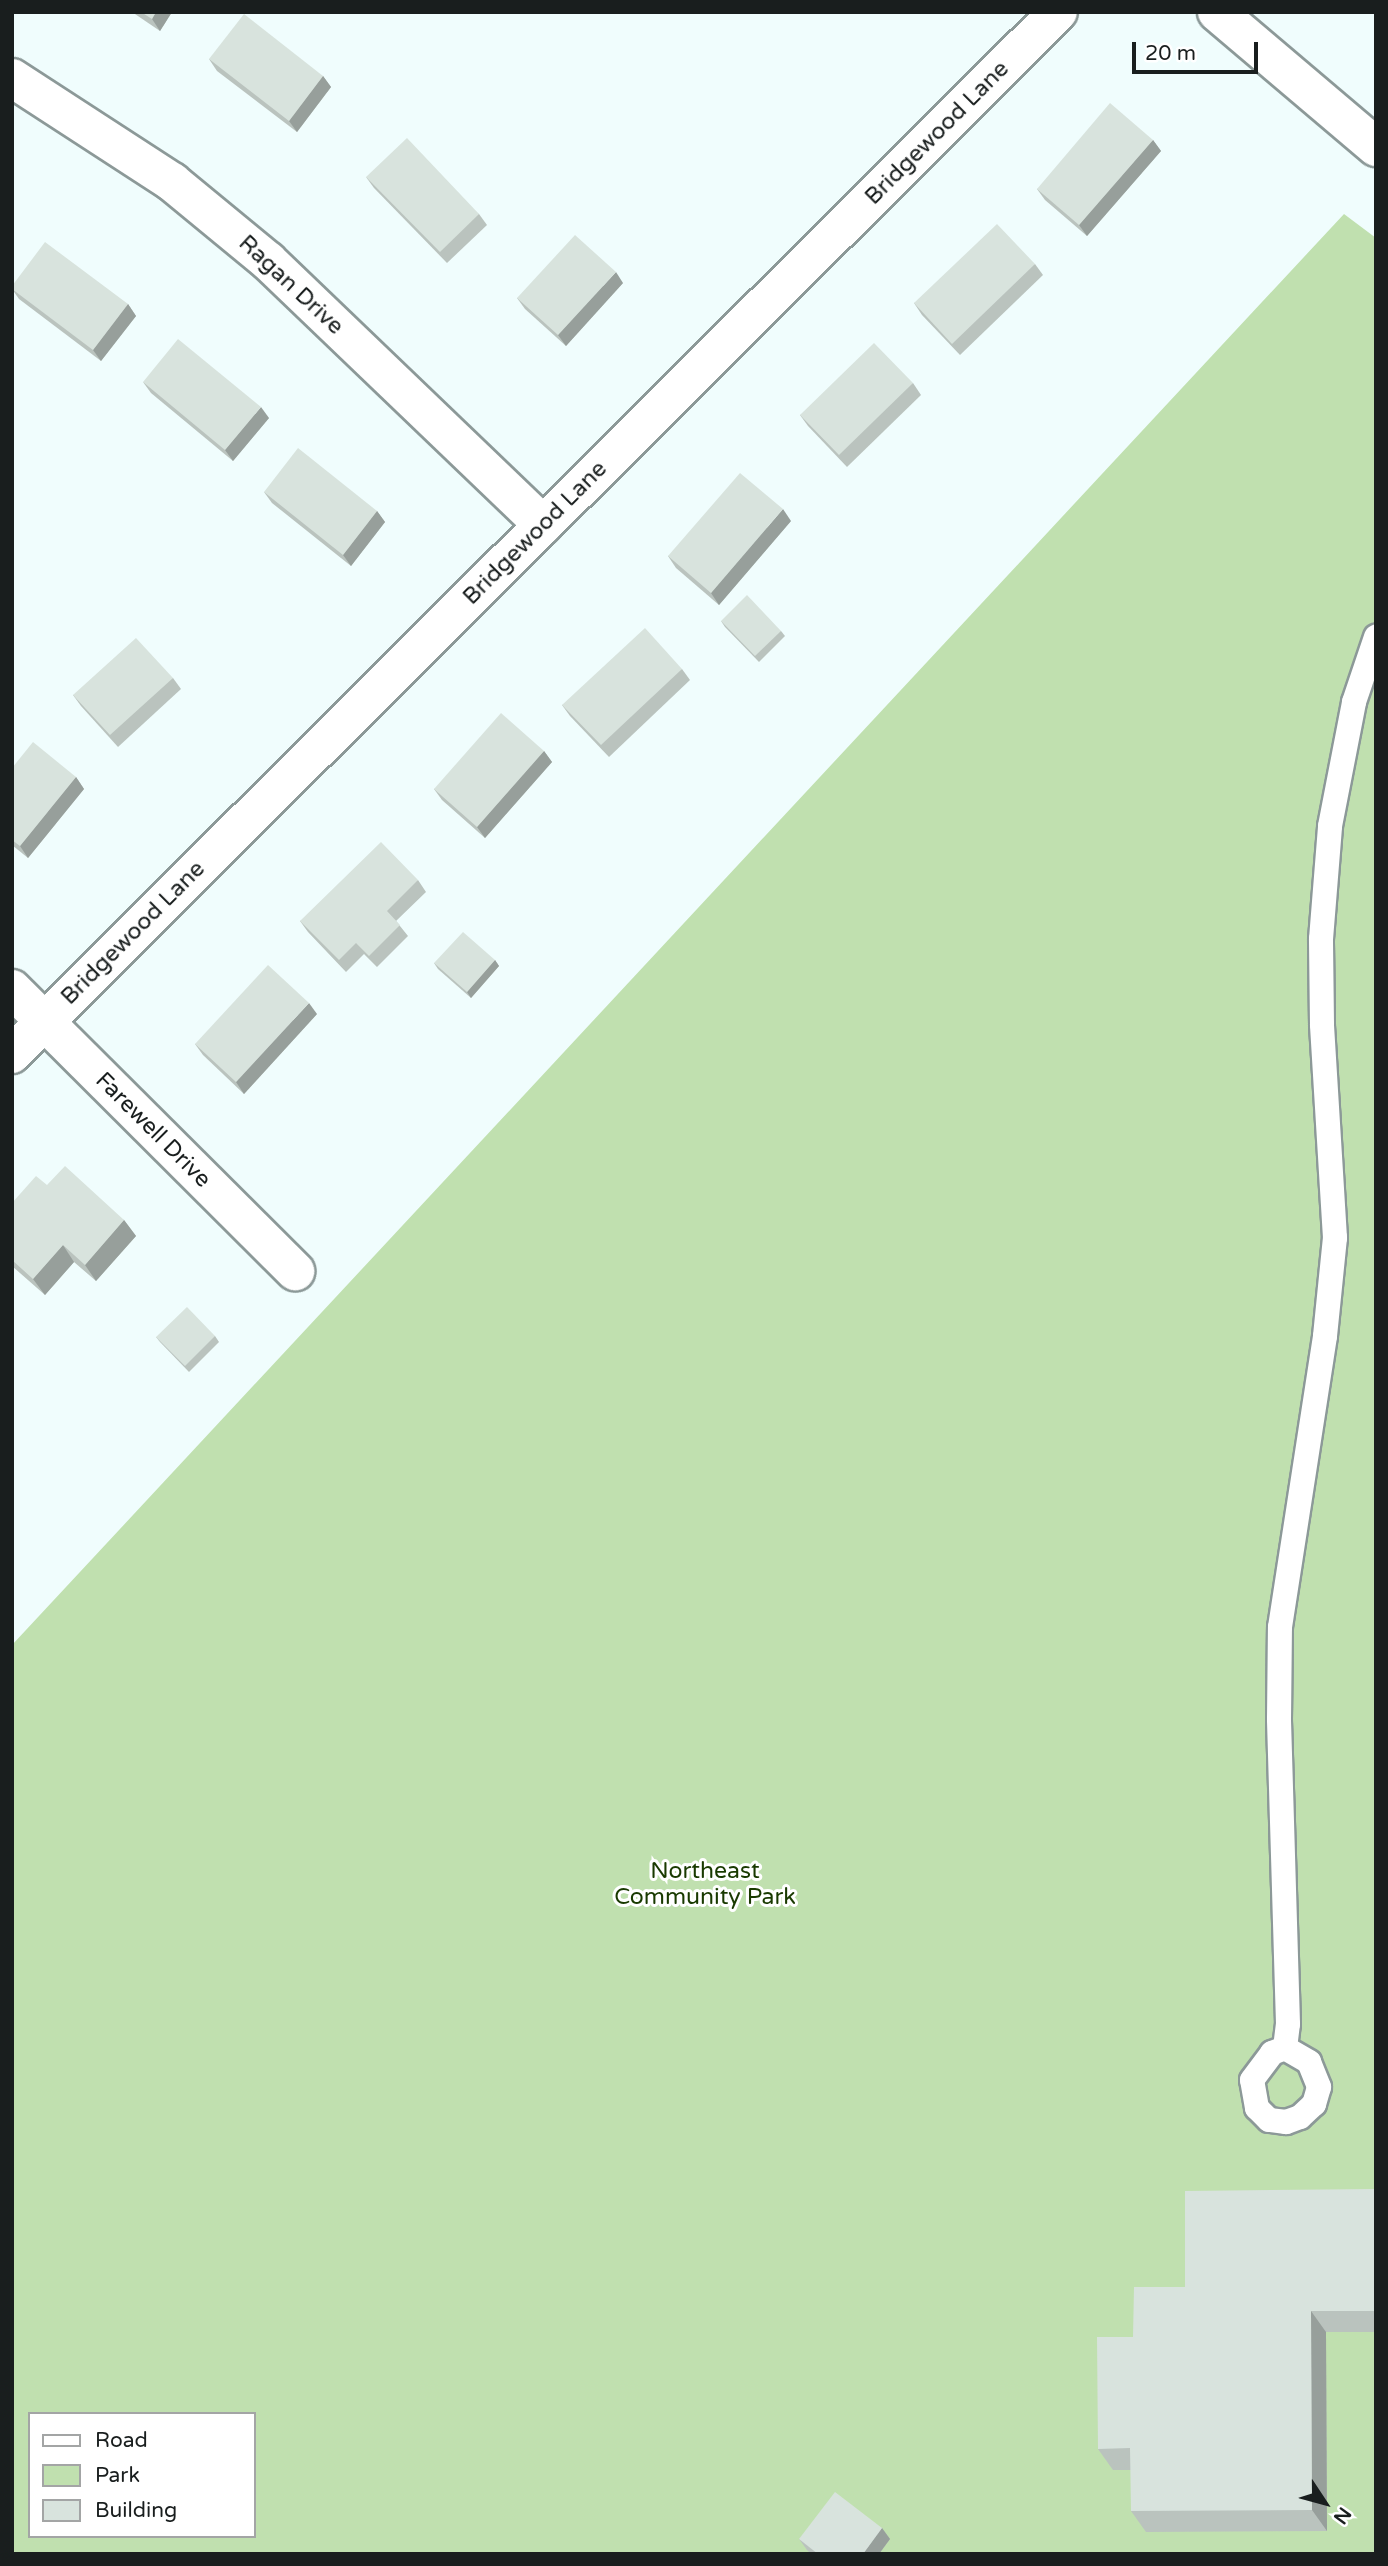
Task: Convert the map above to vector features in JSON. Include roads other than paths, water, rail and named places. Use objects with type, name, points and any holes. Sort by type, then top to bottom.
[{"type":"street","name":"Bridgewood Lane","points":[[12,1054],[1058,12]]},
{"type":"street","points":[[1217,12],[1376,147]]},
{"type":"street","name":"Ragan Drive","points":[[12,78],[172,182],[268,261],[543,525]]},
{"type":"street","name":"Farewell Drive","points":[[12,989],[295,1271]]},
{"type":"lane","points":[[1285,2048],[1289,2024],[1279,1719],[1280,1627],[1325,1336],[1335,1238],[1322,1024],[1321,939],[1330,826],[1354,702],[1376,637]]},
{"type":"park label","name":"Northeast Community Park","points":[[705,1884]]}]
